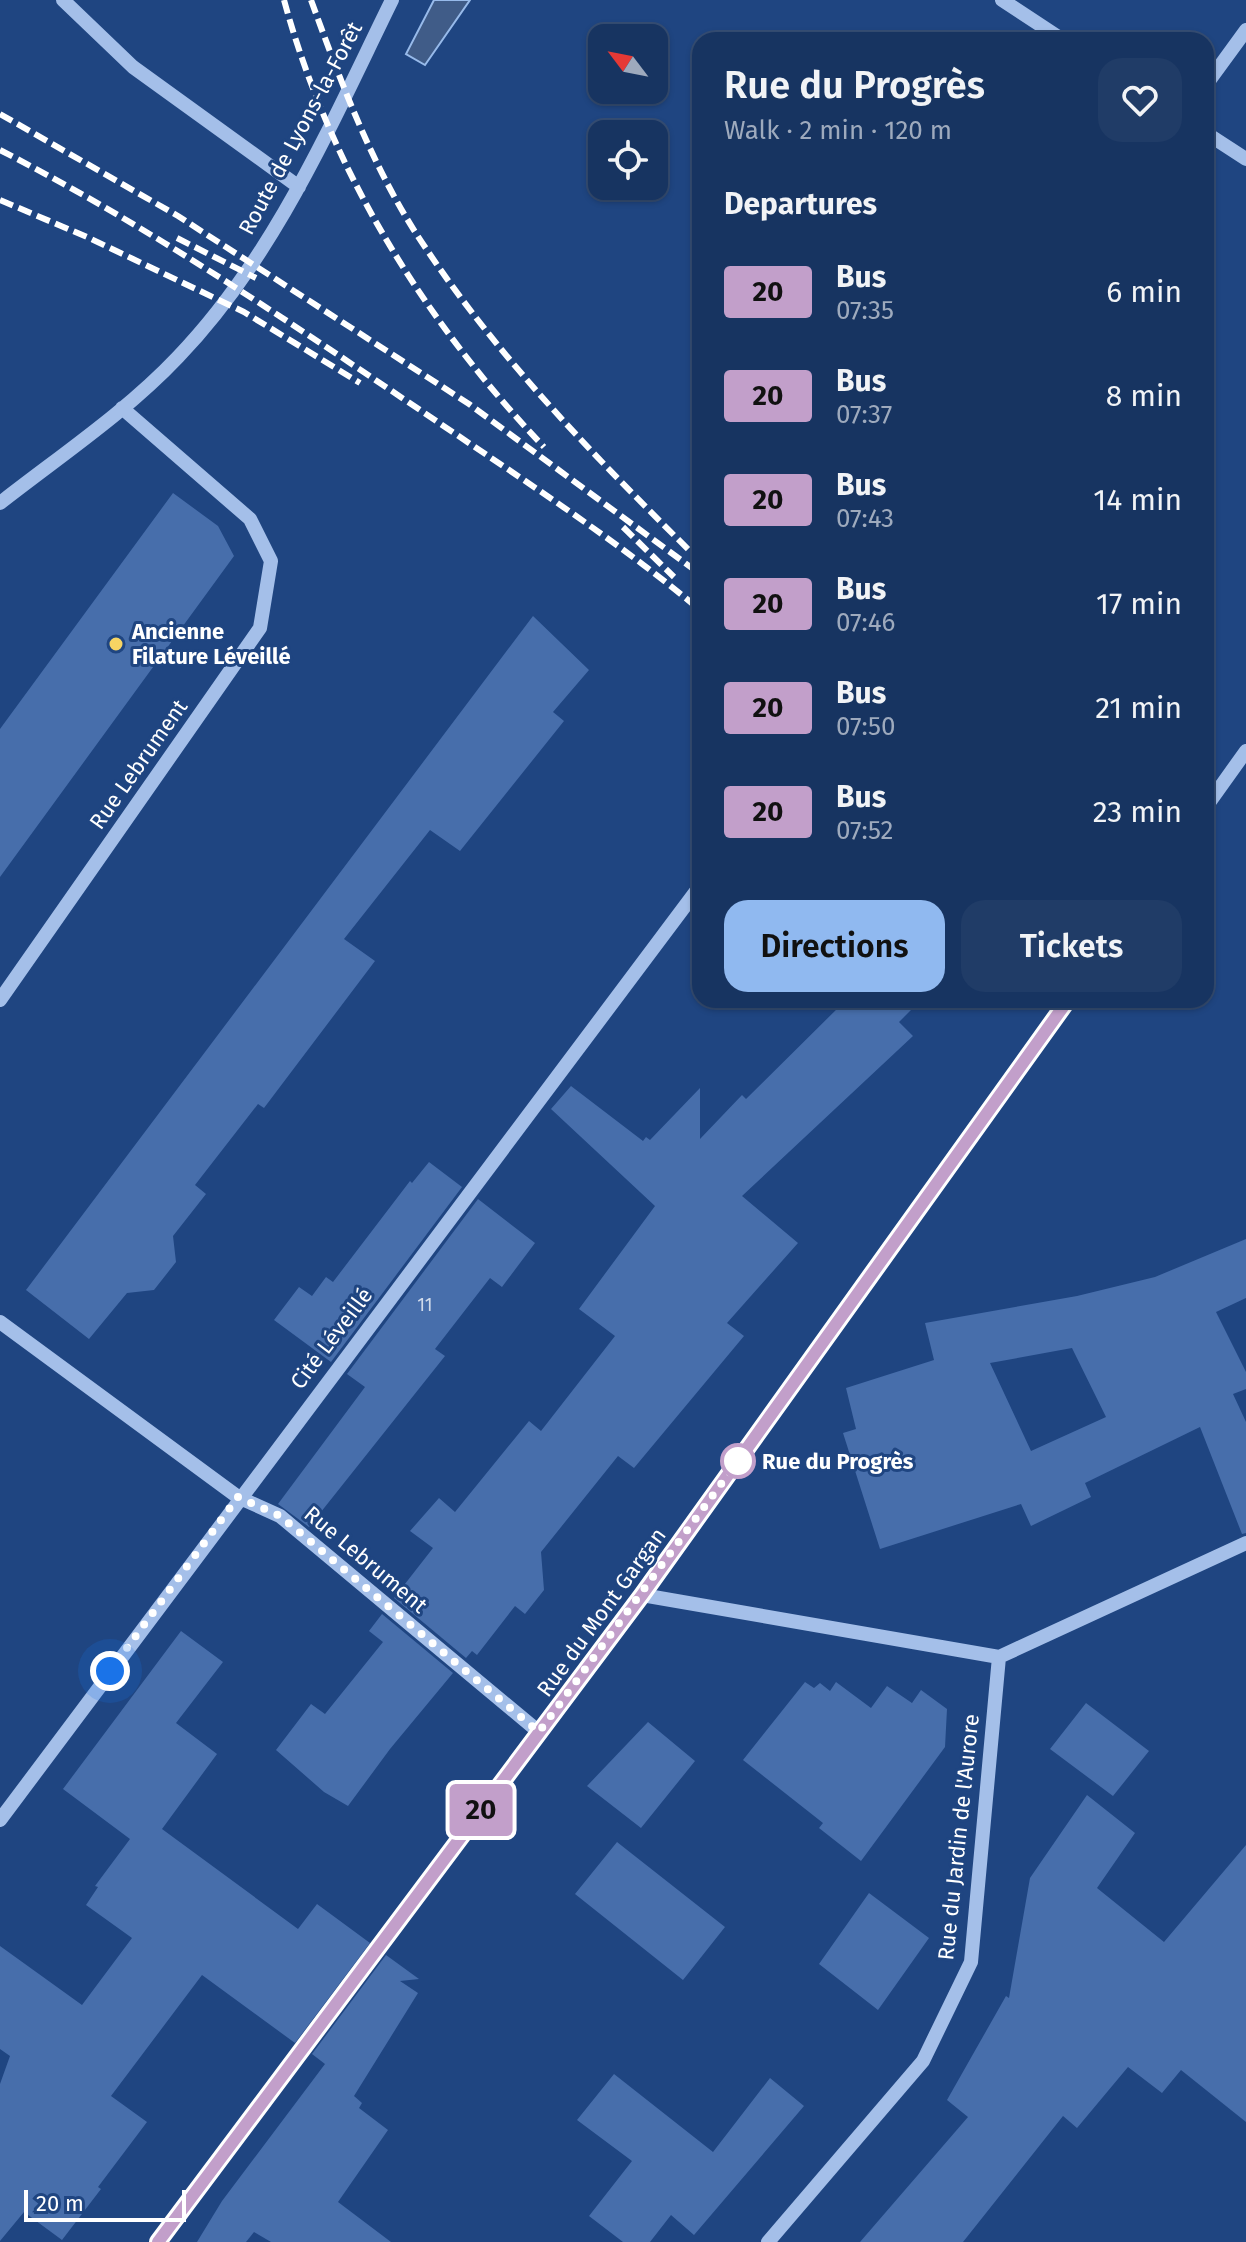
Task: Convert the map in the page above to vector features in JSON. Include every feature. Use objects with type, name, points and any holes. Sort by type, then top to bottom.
[{"type":"street","points":[[63,0],[133,67],[299,187]]},
{"type":"street","name":"Route de Lyons-la-Forêt","points":[[0,503],[122,408],[176,359],[211,321],[270,238],[299,187],[392,0]]},
{"type":"street","points":[[1002,0],[1051,32]]},
{"type":"street","points":[[1214,74],[1246,30]]},
{"type":"street","points":[[1214,138],[1246,159]]},
{"type":"street","name":"Rue Lebrument","points":[[0,1000],[260,628],[271,561],[250,519],[122,408]]},
{"type":"street","points":[[1214,796],[1246,751]]},
{"type":"street","name":"Cité Léveillé","points":[[0,1820],[238,1497],[692,897]]},
{"type":"street","name":"Rue du Mont Gargan","points":[[159,2242],[642,1595],[1062,1008]]},
{"type":"street","name":"Rue Lebrument","points":[[0,1322],[238,1497],[280,1516],[539,1732]]},
{"type":"street","points":[[642,1595],[999,1657],[1246,1543]]},
{"type":"street","name":"Rue du Jardin de l'Aurore","points":[[768,2242],[923,2061],[971,1962],[999,1657]]},
{"type":"water","points":[[434,0],[470,0],[425,65],[406,54]]},
{"type":"building","name":"Ancienne Filature Léveillé","points":[[173,493],[218,526],[234,556],[0,877],[0,729]]},
{"type":"building","points":[[533,616],[589,670],[553,712],[564,721],[460,851],[430,830],[344,939],[375,961],[264,1108],[258,1104],[195,1185],[206,1194],[173,1236],[176,1262],[154,1290],[127,1293],[89,1339],[26,1290]]},
{"type":"building","points":[[838,1008],[913,1008],[899,1022],[913,1036],[742,1196],[798,1243],[727,1323],[744,1336],[634,1468],[618,1456],[541,1552],[544,1590],[525,1614],[515,1606],[477,1655],[472,1651],[466,1658],[394,1598],[433,1548],[410,1531],[439,1498],[455,1512],[529,1421],[541,1431],[615,1336],[579,1309],[655,1206],[551,1109],[571,1086],[643,1141],[646,1137],[650,1140],[700,1088],[700,1139],[742,1095],[746,1099]]},
{"type":"building","points":[[429,1162],[462,1187],[331,1362],[274,1320],[299,1287],[312,1296],[326,1277],[333,1282],[410,1181],[412,1183]]},
{"type":"building","points":[[478,1199],[535,1243],[502,1287],[490,1278],[435,1349],[445,1356],[309,1527],[278,1504],[365,1387],[347,1374]]},
{"type":"building","points":[[1246,1239],[1246,1298],[1216,1312],[1246,1372],[1246,1389],[1233,1394],[1246,1422],[1246,1533],[1242,1534],[1200,1427],[1085,1483],[1091,1497],[1031,1526],[1021,1504],[880,1549],[843,1433],[856,1429],[846,1388],[934,1360],[925,1323],[1077,1296],[1155,1277]],"holes":[[[1072,1348],[1106,1417],[1031,1451],[990,1363]]]},
{"type":"building","points":[[382,1614],[453,1673],[348,1806],[324,1792],[276,1750],[311,1704],[325,1714],[383,1642],[369,1631]]},
{"type":"building","points":[[181,1631],[223,1662],[176,1723],[217,1754],[162,1829],[298,1929],[317,1904],[370,1943],[295,2043],[202,1975],[111,2096],[147,2122],[98,2187],[101,2189],[62,2240],[24,2212],[0,2241],[0,2084],[10,2056],[0,2049],[0,1946],[82,2005],[132,1938],[86,1905],[98,1887],[95,1886],[130,1839],[63,1789]]},
{"type":"building","points":[[805,1682],[814,1688],[820,1683],[830,1691],[836,1682],[871,1708],[887,1686],[912,1703],[921,1690],[947,1709],[945,1747],[861,1861],[819,1828],[823,1823],[743,1760]]},
{"type":"building","points":[[1086,1703],[1149,1751],[1113,1796],[1050,1749]]},
{"type":"building","points":[[648,1722],[695,1761],[641,1828],[587,1786]]},
{"type":"building","points":[[1087,1795],[1135,1833],[1097,1888],[1164,1942],[1246,1845],[1246,2122],[1181,2070],[1162,2093],[1128,2067],[1077,2128],[1063,2116],[963,2242],[860,2242],[968,2117],[947,2100],[1006,1996],[1009,1998],[1030,1878]]},
{"type":"building","points":[[617,1842],[725,1927],[683,1980],[575,1894]]},
{"type":"building","points":[[869,1893],[929,1938],[878,2010],[819,1964]]},
{"type":"building","points":[[386,1955],[419,1979],[400,1981],[418,1993],[354,2096],[362,2103],[359,2108],[388,2130],[338,2202],[391,2242],[271,2242],[254,2232],[246,2242],[197,2242],[222,2201],[325,2064],[312,2054]]},
{"type":"building","points":[[614,2074],[713,2152],[770,2078],[804,2106],[694,2235],[671,2215],[650,2242],[623,2242],[589,2216],[632,2161],[577,2120]]},
{"type":"railway","points":[[284,0],[303,63],[327,123],[386,240],[459,348],[544,447]]},
{"type":"railway","points":[[311,0],[347,96],[375,158],[425,247],[520,372],[692,553]]},
{"type":"railway","points":[[0,114],[178,216],[469,404],[692,568]]},
{"type":"railway","points":[[0,150],[109,210],[268,308],[564,508],[692,604]]},
{"type":"railway","points":[[0,200],[87,237],[244,312],[360,383]]},
{"type":"railway","points":[[177,238],[256,278]]},
{"type":"railway","points":[[623,527],[674,577]]},
{"type":"bus line","name":"20","points":[[158,2242],[642,1595],[1062,1008]]},
{"type":"place","name":"Ancienne Filature Léveillé","points":[[116,644]]},
{"type":"place","name":"Rue du Progrès","points":[[738,1461]]},
{"type":"route","points":[[110,1671],[238,1497],[280,1516],[539,1732],[738,1461]]}]
